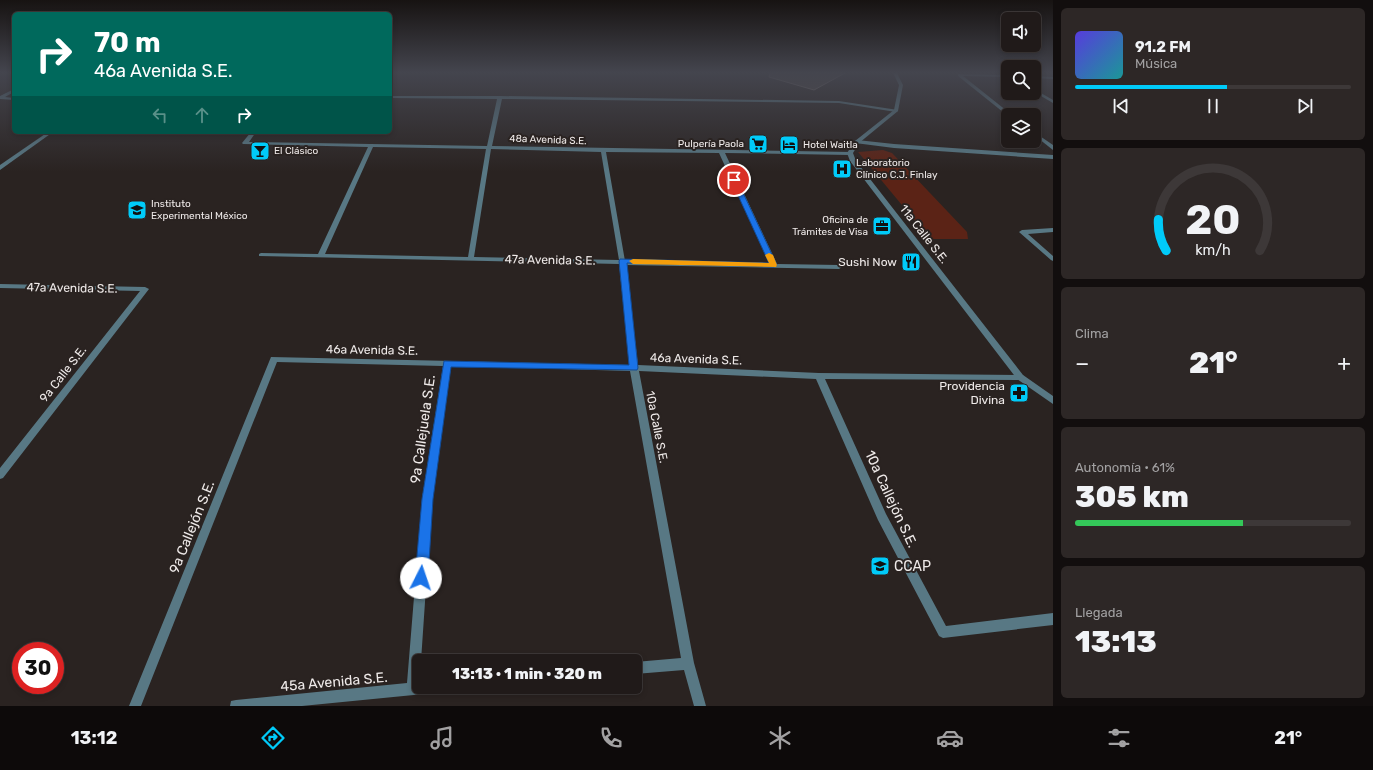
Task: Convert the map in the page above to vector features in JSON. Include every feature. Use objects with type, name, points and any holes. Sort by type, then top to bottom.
[{"type":"street","points":[[471,258],[488,147],[498,106]]},
{"type":"street","points":[[864,106],[896,111]]},
{"type":"street","points":[[850,153],[857,142],[896,111],[897,106]]},
{"type":"street","points":[[0,168],[48,134]]},
{"type":"street","name":"48a Avenida S.E.","points":[[252,134],[245,143],[850,153]]},
{"type":"street","points":[[1041,139],[1053,148]]},
{"type":"street","points":[[857,142],[1053,157]]},
{"type":"street","points":[[321,256],[371,145]]},
{"type":"street","name":"10a Calle S.E.","points":[[603,150],[622,261],[634,368],[688,663],[700,706]]},
{"type":"street","points":[[721,151],[774,265]]},
{"type":"street","name":"11a Calle S.E.","points":[[850,153],[853,160],[1020,377],[1053,401]]},
{"type":"street","points":[[1053,230],[1022,232],[1053,259]]},
{"type":"street","name":"47a Avenida S.E.","points":[[261,255],[622,261],[839,267]]},
{"type":"street","name":"47a Avenida S.E.","points":[[0,286],[145,289]]},
{"type":"street","name":"9a Calle S.E.","points":[[0,475],[145,289]]},
{"type":"street","name":"46a Avenida S.E.","points":[[274,359],[634,368],[819,376],[1020,377]]},
{"type":"street","name":"9a Callejón S.E.","points":[[135,706],[274,359]]},
{"type":"street","name":"9a Callejuela S.E.","points":[[416,654],[427,499],[447,364]]},
{"type":"street","name":"10a Callejón S.E.","points":[[819,376],[882,517],[943,632],[1053,619]]},
{"type":"street","points":[[642,667],[688,663]]},
{"type":"street","name":"45a Avenida S.E.","points":[[236,706],[412,689]]},
{"type":"shaded area","points":[[883,150],[892,153],[967,232],[968,239],[930,239],[858,152]]},
{"type":"slow traffic","points":[[633,261],[774,265],[769,255]]},
{"type":"place","name":"Pulpería Paola","points":[[758,144]]},
{"type":"place","name":"Hotel Waitla","points":[[789,145]]},
{"type":"place","name":"El Clásico","points":[[260,151]]},
{"type":"place","name":"Laboratorio Clínico C.J. Finlay","points":[[842,169]]},
{"type":"place","name":"Instituto Experimental México","points":[[137,210]]},
{"type":"place","name":"Oficina de Trámites de Visa","points":[[882,226]]},
{"type":"place","name":"Sushi Now","points":[[911,262]]},
{"type":"place","name":"Providencia Divina","points":[[1019,393]]},
{"type":"place","name":"CCAP","points":[[880,566]]},
{"type":"route","points":[[421,578],[427,499],[447,364],[634,368],[622,261],[774,265],[734,180]]}]
